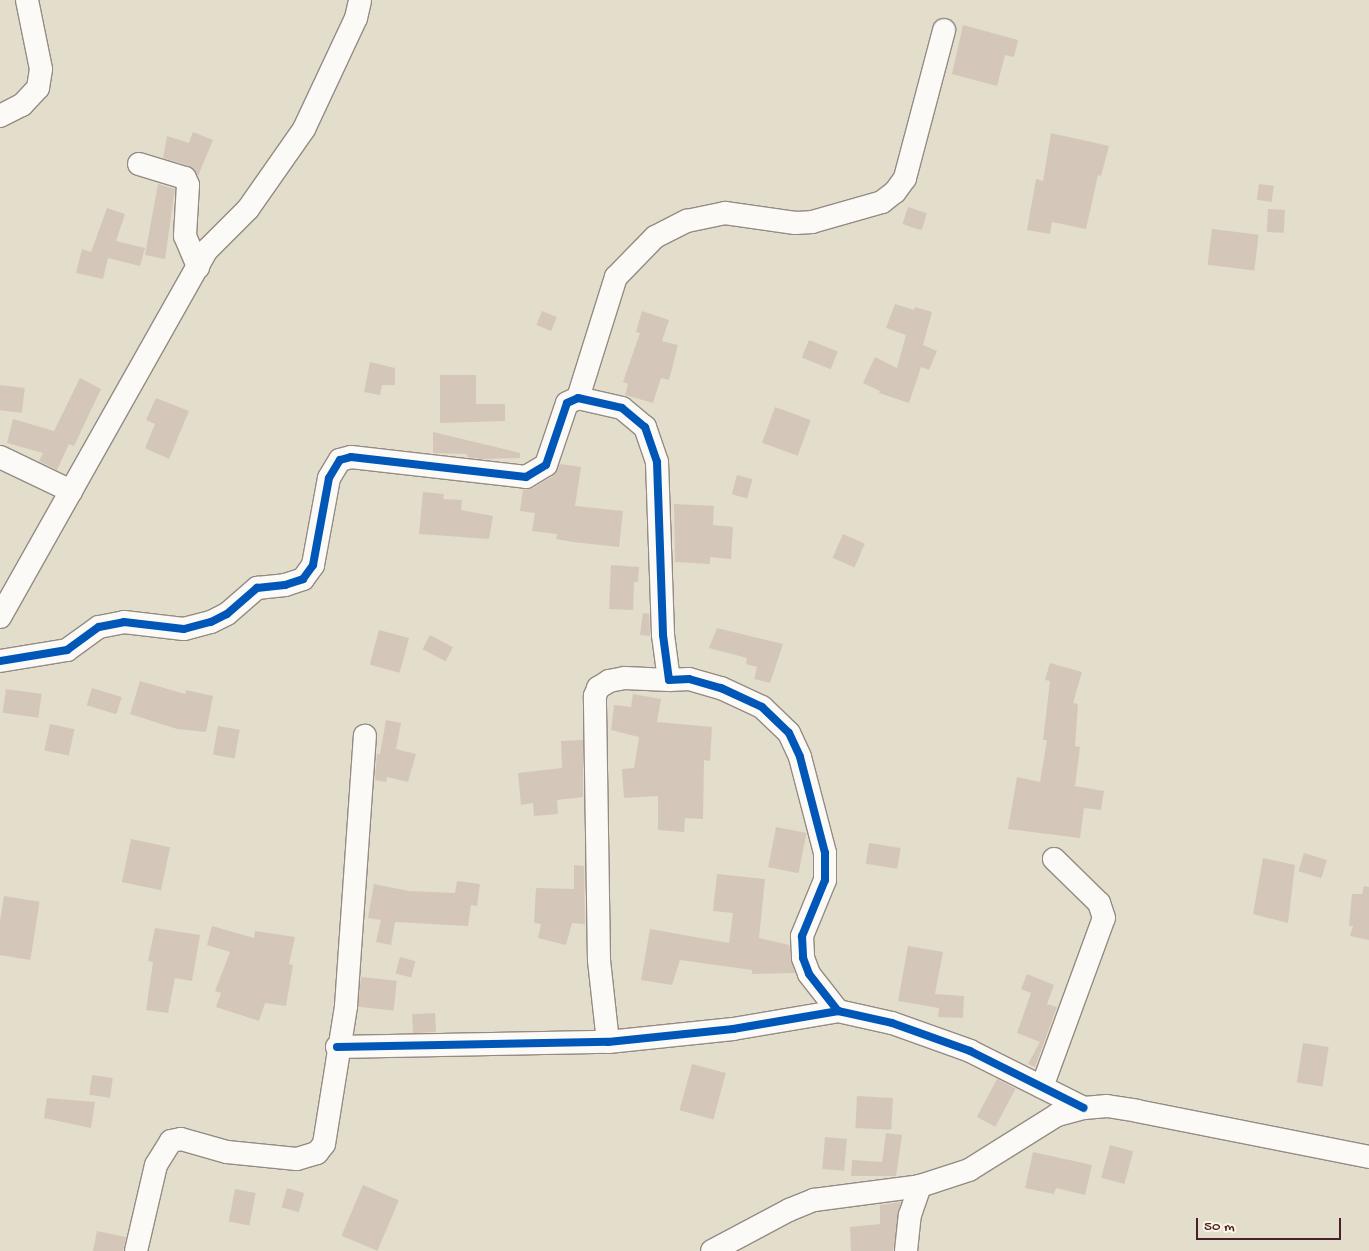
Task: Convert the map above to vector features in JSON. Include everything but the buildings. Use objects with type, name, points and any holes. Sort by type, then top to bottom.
[{"type":"street","points":[[0,116],[22,105],[38,88],[40,69],[27,0]]},
{"type":"street","points":[[0,618],[207,250],[248,209],[304,129],[356,18],[360,0]]},
{"type":"street","points":[[578,398],[616,277],[655,237],[687,221],[725,213],[795,223],[812,222],[882,202],[895,192],[905,178],[944,30]]},
{"type":"street","points":[[139,164],[185,178],[188,186],[185,236],[198,267]]},
{"type":"street","points":[[0,661],[67,650],[99,627],[124,622],[184,629],[211,622],[227,614],[257,588],[285,585],[310,573],[329,478],[340,460],[351,457],[526,477],[546,465],[568,403],[578,398],[622,408],[650,435],[657,462],[663,635],[669,680]]},
{"type":"street","points":[[0,457],[71,491]]},
{"type":"street","points":[[608,1042],[599,960],[595,696],[598,688],[609,681],[625,678],[689,679],[721,688],[762,707],[789,733],[800,757],[825,853],[825,880],[802,936],[803,958],[809,974],[838,1011]]},
{"type":"street","points":[[136,1251],[156,1165],[163,1149],[171,1141],[181,1139],[227,1152],[297,1159],[317,1153],[324,1144],[337,1047],[346,1006],[365,736]]},
{"type":"street","points":[[1042,1087],[1104,918],[1100,903],[1054,859]]},
{"type":"street","points":[[337,1047],[608,1042],[733,1029],[838,1011],[892,1023],[970,1051],[1084,1108]]},
{"type":"street","points":[[712,1251],[789,1210],[814,1200],[920,1186],[969,1170],[1057,1115],[1084,1108],[1107,1106],[1137,1111],[1369,1157]]},
{"type":"street","points":[[906,1251],[910,1215],[920,1186]]},
{"type":"cycle path","points":[[0,661],[67,650],[99,627],[124,622],[184,629],[211,622],[227,614],[257,588],[285,585],[303,579],[313,565],[329,478],[340,460],[351,457],[526,477],[546,465],[567,403],[578,398],[622,408],[645,427],[657,462],[663,635],[669,680],[689,679],[721,688],[762,707],[789,733],[800,757],[825,853],[825,880],[802,936],[803,958],[809,974],[838,1011]]},
{"type":"cycle path","points":[[337,1047],[608,1042],[733,1029],[838,1011],[892,1023],[970,1051],[1084,1108]]}]
